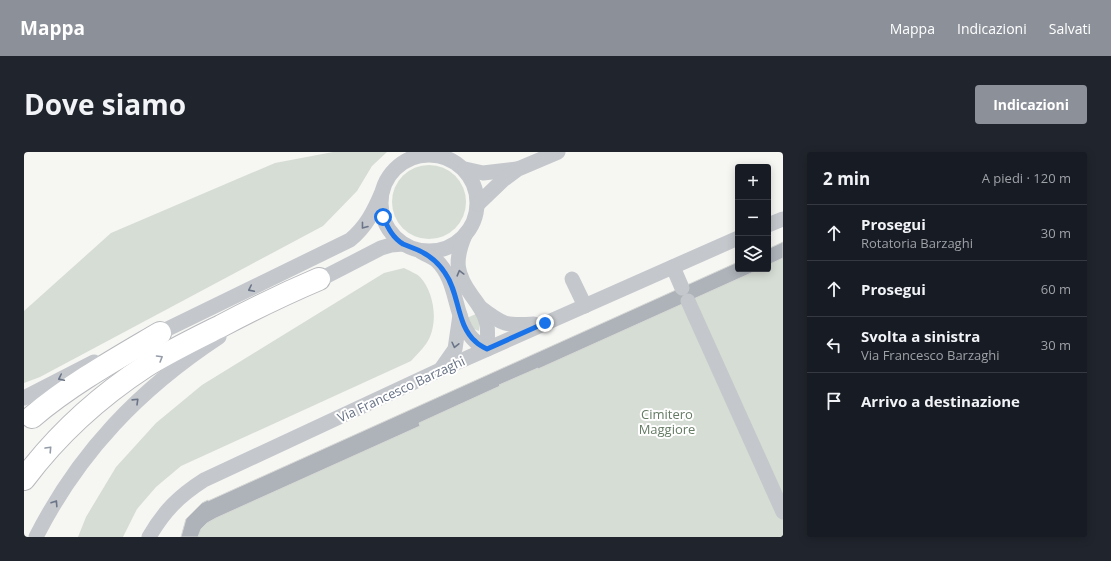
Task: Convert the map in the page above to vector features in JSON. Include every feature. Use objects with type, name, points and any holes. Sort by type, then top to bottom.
[{"type":"highway","points":[[24,479],[35,464],[78,419],[146,366],[168,353],[264,304],[319,279]]},
{"type":"highway","points":[[28,408],[55,398],[83,379],[160,333]]},
{"type":"street","points":[[478,204],[503,180],[518,169],[558,152]]},
{"type":"street","points":[[160,333],[350,240],[364,228],[376,208],[384,185],[393,171],[405,161],[420,155],[436,154],[451,159],[465,169],[475,185],[478,204],[474,221],[465,235],[459,249],[457,264],[461,280],[480,306],[487,322],[487,349]]},
{"type":"street","points":[[465,169],[483,173],[518,169]]},
{"type":"street","points":[[382,192],[381,204],[383,217],[391,232],[403,244],[419,250],[436,260],[446,274],[454,290],[460,315],[468,333],[476,342],[487,349]]},
{"type":"street","points":[[771,224],[783,219]]},
{"type":"street","points":[[419,250],[436,251],[452,246],[465,235]]},
{"type":"street","name":"Via Francesco Barzaghi","points":[[149,537],[158,522],[170,507],[186,492],[204,480],[440,370],[735,239]]},
{"type":"street","points":[[36,537],[51,509],[84,459],[106,432],[151,387],[196,352],[226,332],[319,279],[381,248],[403,244]]},
{"type":"street","points":[[673,267],[682,288]]},
{"type":"street","points":[[572,279],[585,306]]},
{"type":"street","points":[[688,301],[783,512]]},
{"type":"street","points":[[480,306],[502,323],[514,326],[545,323]]},
{"type":"street","points":[[440,370],[455,349],[460,315]]},
{"type":"green space","points":[[333,152],[387,152],[372,166],[357,191],[323,226],[40,377],[24,383],[24,311],[111,233],[275,163]]},
{"type":"green space","points":[[429,165],[443,168],[455,176],[463,188],[466,202],[463,216],[455,228],[443,236],[429,239],[415,236],[403,228],[395,216],[392,202],[395,188],[403,176],[415,168]]},
{"type":"green space","name":"Cimitero Maggiore","points":[[783,242],[783,537],[181,537],[186,519],[202,503],[208,500],[209,501],[735,263],[735,272],[771,272],[771,248]]},
{"type":"green space","points":[[404,268],[420,277],[425,284],[432,300],[434,310],[433,328],[430,337],[411,361],[181,466],[156,487],[137,509],[123,537],[78,537],[86,517],[116,467],[156,423],[202,385],[384,273]]},
{"type":"green space","points":[[478,313],[480,319],[479,331],[474,329],[467,318]]},
{"type":"building","points":[[783,242],[783,258],[771,264],[771,248]]},
{"type":"building","points":[[735,263],[735,272],[753,272],[538,369],[499,385],[500,386],[419,423],[420,426],[216,518],[207,523],[201,529],[198,537],[181,537],[186,519],[202,503]]},
{"type":"route","points":[[383,217],[391,232],[403,244],[419,250],[436,260],[446,274],[454,290],[460,315],[468,333],[476,342],[487,349],[545,323]]}]
